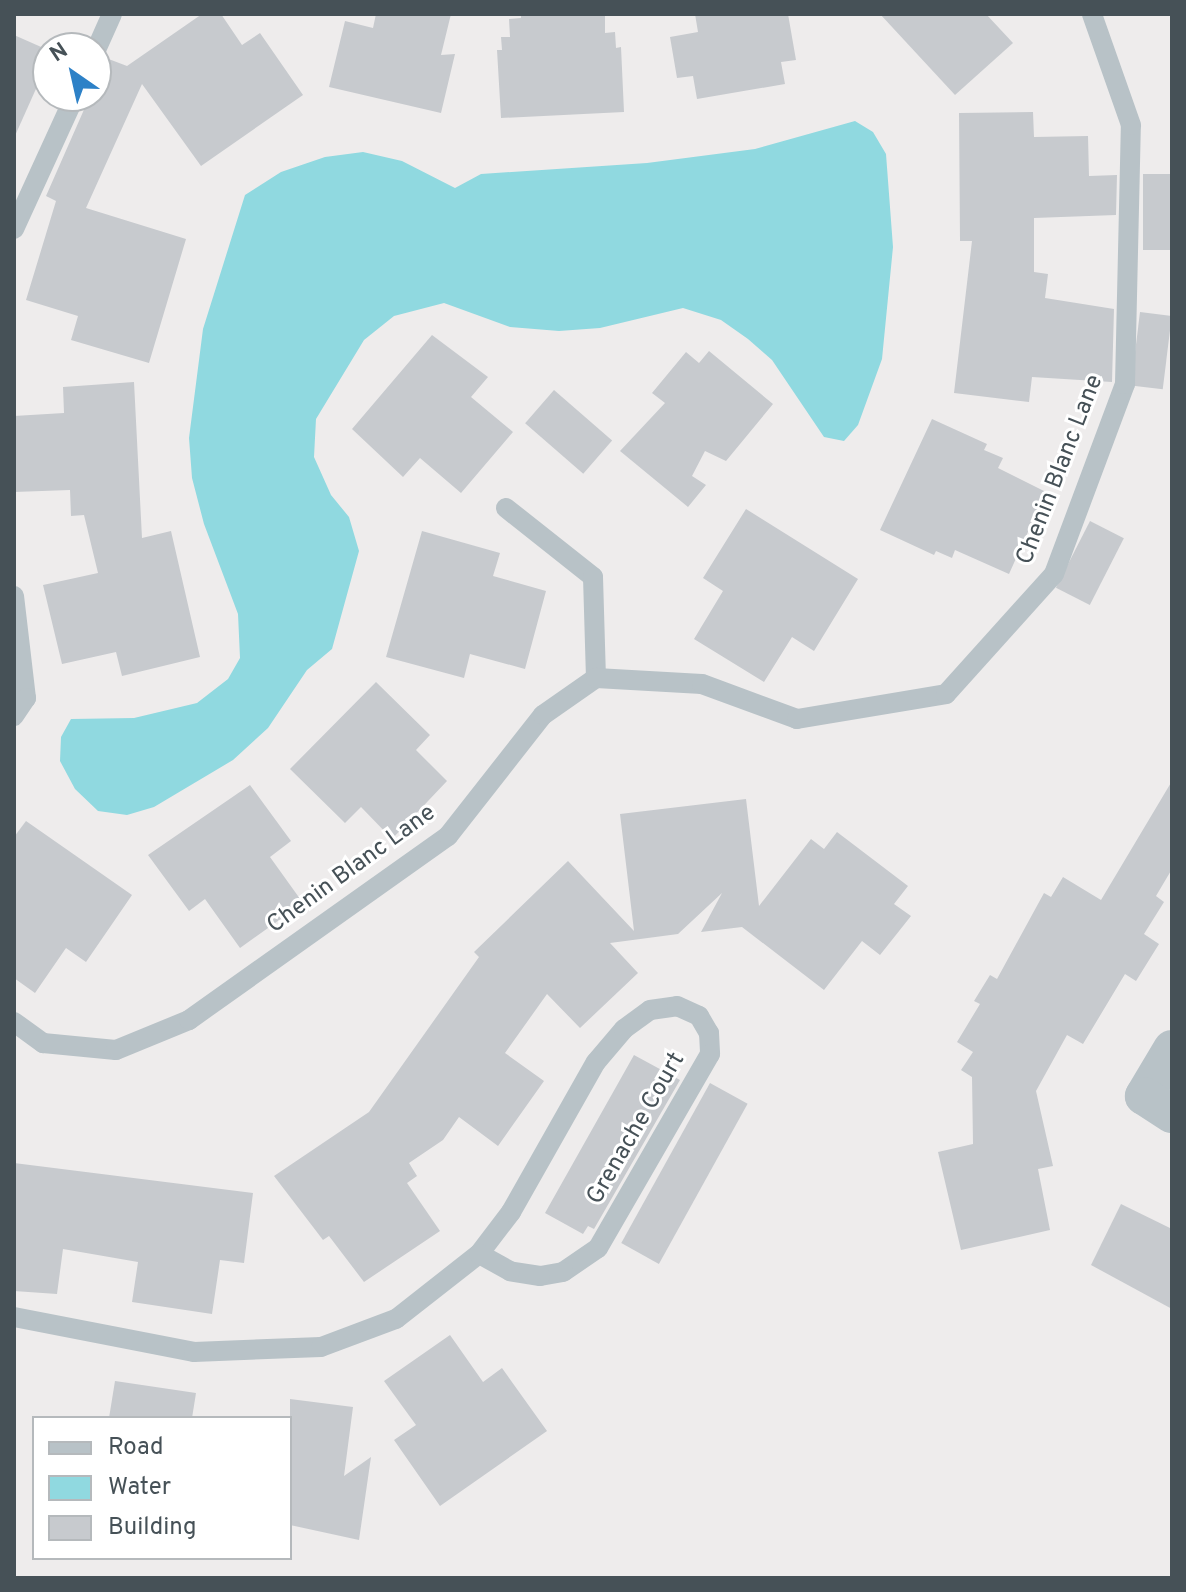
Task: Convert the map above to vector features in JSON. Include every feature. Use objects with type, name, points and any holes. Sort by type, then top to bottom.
[{"type":"street","points":[[1172,1049],[1144,1096],[1172,1114]]},
{"type":"lane","name":"Chenin Blanc Lane","points":[[14,1022],[43,1043],[116,1050],[189,1020],[448,836],[543,715],[596,678],[702,684],[797,719],[946,694],[1054,574],[1125,384],[1131,125],[1092,14]]},
{"type":"lane","points":[[14,229],[68,112]]},
{"type":"lane","points":[[506,508],[593,577],[596,678]]},
{"type":"lane","points":[[14,596],[26,698],[14,716]]},
{"type":"lane","name":"Grenache Court","points":[[14,1317],[194,1352],[321,1347],[396,1319],[479,1254],[511,1212],[596,1062],[624,1029],[650,1010],[677,1006],[699,1016],[709,1033],[710,1054],[598,1248],[563,1272],[540,1276],[510,1271],[479,1254]]},
{"type":"water","points":[[855,121],[873,132],[886,154],[893,247],[882,359],[858,425],[844,441],[824,437],[772,360],[748,339],[721,320],[683,308],[600,328],[559,331],[510,327],[444,303],[394,316],[364,340],[316,419],[314,457],[331,495],[349,517],[359,551],[332,649],[307,670],[268,728],[233,760],[154,807],[127,815],[98,811],[75,789],[60,761],[61,737],[71,719],[134,718],[197,703],[228,679],[240,658],[238,614],[204,524],[192,478],[189,438],[203,329],[245,195],[281,172],[325,157],[363,152],[402,161],[455,188],[481,174],[647,163],[755,149]]},
{"type":"building","points":[[202,14],[221,14],[242,45],[260,33],[303,95],[201,166],[142,84],[86,208],[186,239],[149,363],[71,340],[78,316],[26,300],[56,201],[46,196],[83,112],[112,112],[112,60],[127,66]]},
{"type":"building","points":[[376,14],[451,14],[441,55],[455,54],[441,113],[329,87],[345,21],[373,28]]},
{"type":"building","points":[[521,14],[605,14],[605,33],[615,32],[616,48],[621,47],[624,112],[501,118],[497,50],[502,50],[501,37],[510,37],[509,19],[521,18]]},
{"type":"building","points":[[695,14],[788,14],[796,60],[781,62],[785,84],[697,99],[693,76],[677,78],[670,37],[698,32]]},
{"type":"building","points":[[880,14],[986,14],[1013,43],[955,95]]},
{"type":"building","points":[[14,35],[32,43],[32,98],[14,138]]},
{"type":"building","points":[[1033,112],[1034,137],[1088,136],[1089,176],[1117,175],[1116,215],[1034,218],[1034,272],[1048,274],[1045,298],[1114,309],[1112,382],[1032,377],[1029,402],[954,393],[972,241],[960,241],[959,113]]},
{"type":"building","points":[[1143,174],[1172,174],[1172,250],[1143,250]]},
{"type":"building","points":[[1140,312],[1172,316],[1163,389],[1131,385]]},
{"type":"building","points":[[432,335],[488,377],[471,397],[513,432],[461,493],[420,458],[403,477],[352,429]]},
{"type":"building","points":[[709,351],[773,404],[726,461],[705,451],[692,476],[706,485],[688,507],[620,451],[665,403],[652,393],[686,352],[699,363]]},
{"type":"building","points":[[134,382],[142,538],[171,531],[200,657],[122,676],[116,652],[62,664],[43,585],[98,573],[84,515],[71,516],[70,490],[14,492],[14,416],[64,413],[63,387]]},
{"type":"building","points":[[554,390],[612,441],[583,474],[525,423]]},
{"type":"building","points":[[932,419],[987,444],[984,450],[1003,458],[998,468],[1046,492],[1009,574],[955,550],[952,558],[936,551],[934,555],[880,530]]},
{"type":"building","points":[[746,509],[858,579],[814,651],[792,637],[764,682],[694,639],[723,591],[703,578]]},
{"type":"building","points":[[1090,521],[1124,538],[1090,605],[1056,588]]},
{"type":"building","points":[[422,531],[500,553],[493,576],[546,591],[525,669],[470,654],[464,678],[386,657]]},
{"type":"building","points":[[376,682],[430,735],[416,750],[447,781],[392,839],[361,807],[345,823],[290,769]]},
{"type":"building","points":[[1172,781],[1172,869],[1156,896],[1164,902],[1144,934],[1159,944],[1136,981],[1125,974],[1083,1044],[1067,1035],[1036,1091],[1053,1166],[1038,1169],[1050,1230],[961,1250],[938,1152],[973,1144],[972,1077],[961,1070],[973,1052],[957,1042],[980,1004],[974,1001],[990,975],[997,979],[1044,893],[1051,897],[1063,877],[1101,900]]},
{"type":"building","points":[[250,785],[291,841],[270,857],[303,903],[240,948],[205,899],[189,911],[148,855]]},
{"type":"building","points":[[746,799],[759,906],[811,839],[824,849],[837,832],[908,886],[894,904],[911,916],[880,955],[862,941],[824,990],[742,927],[701,932],[722,893],[678,934],[610,943],[638,973],[580,1028],[547,994],[505,1053],[544,1081],[498,1146],[459,1117],[443,1140],[409,1163],[417,1176],[407,1183],[440,1231],[364,1282],[329,1236],[323,1240],[274,1176],[369,1112],[479,957],[474,952],[568,861],[634,931],[620,814]]},
{"type":"building","points":[[26,821],[132,895],[86,962],[66,948],[35,993],[14,978],[14,837]]},
{"type":"building","points":[[634,1055],[680,1080],[594,1229],[588,1226],[583,1234],[545,1213]]},
{"type":"building","points":[[710,1083],[748,1104],[659,1264],[621,1243]]},
{"type":"building","points":[[14,1163],[253,1193],[244,1263],[220,1260],[212,1314],[132,1302],[138,1262],[63,1249],[57,1294],[14,1291]]},
{"type":"building","points":[[1121,1204],[1172,1229],[1172,1309],[1091,1265]]},
{"type":"building","points":[[450,1335],[483,1382],[502,1368],[547,1431],[440,1506],[394,1440],[416,1425],[384,1381]]},
{"type":"building","points":[[115,1381],[196,1393],[192,1416],[109,1416]]},
{"type":"building","points":[[290,1399],[353,1407],[344,1476],[371,1457],[359,1540],[292,1525]]}]
